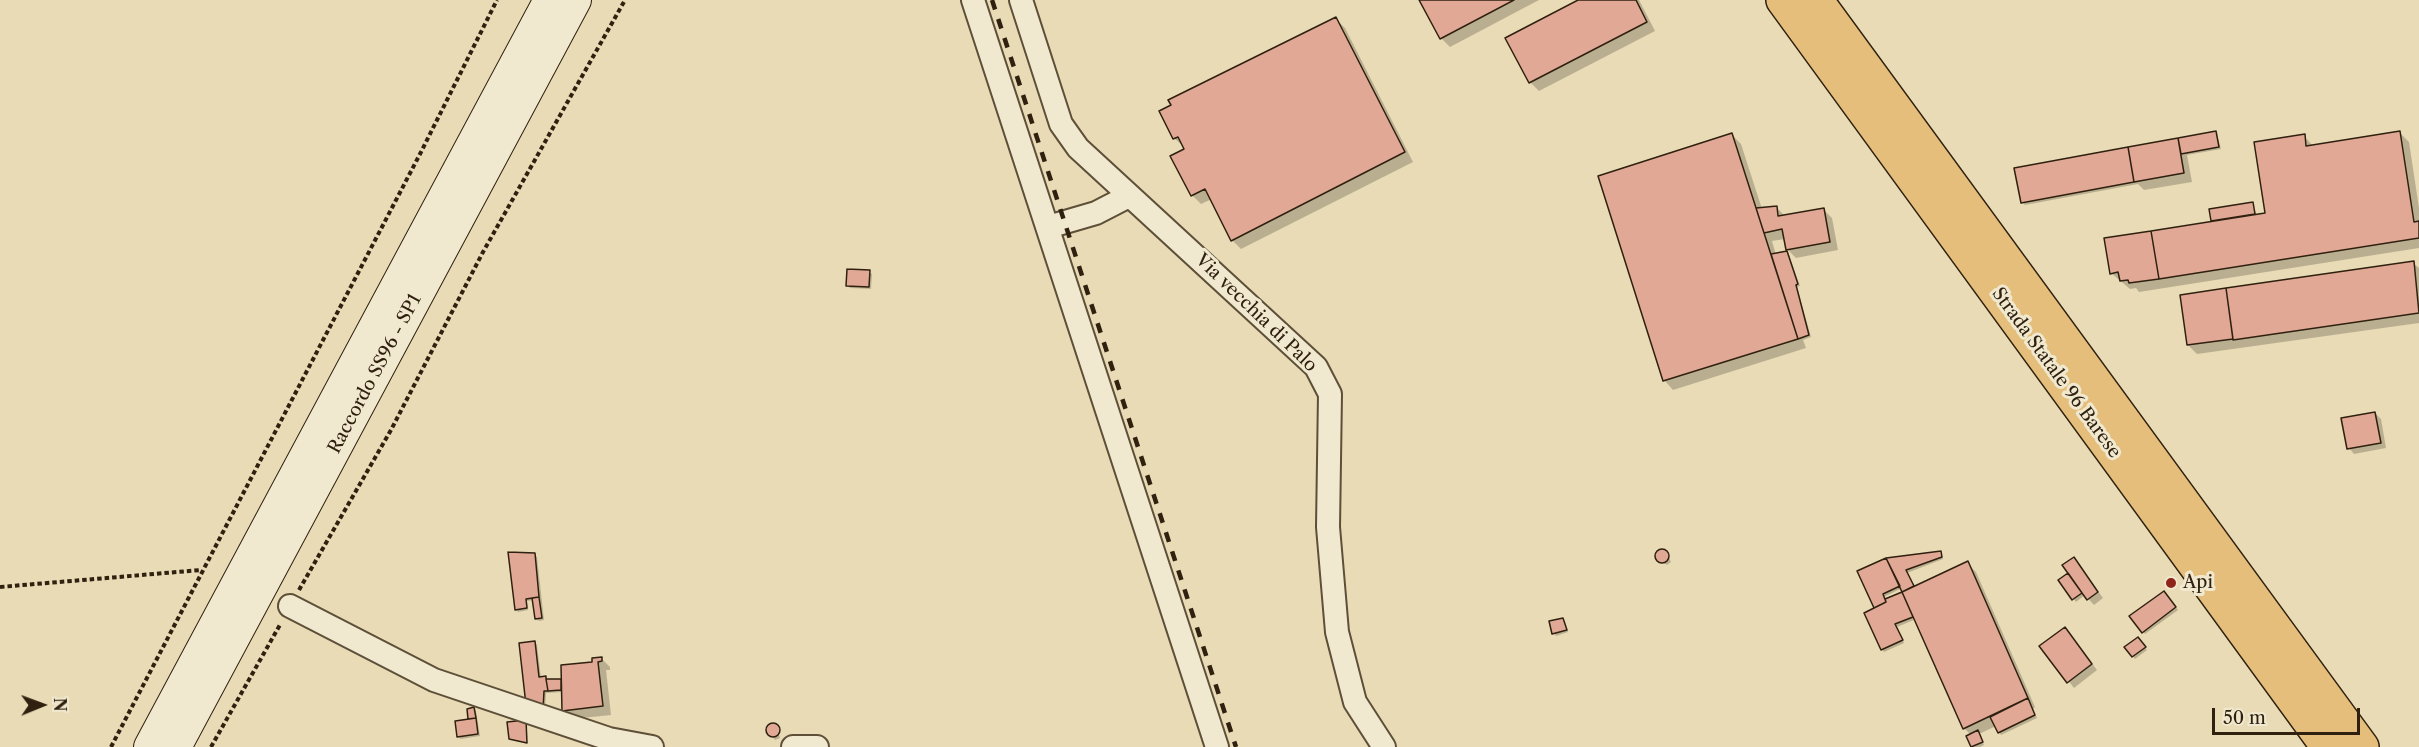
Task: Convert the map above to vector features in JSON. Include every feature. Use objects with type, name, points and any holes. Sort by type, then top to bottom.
[{"type":"main road","name":"Raccordo SS96 - SP1","points":[[150,747],[549,0]]},
{"type":"main road","name":"Raccordo SS96 - SP1","points":[[175,747],[575,0]]},
{"type":"main road","name":"Strada Statale 96 Barese","points":[[1783,0],[2328,747]]},
{"type":"main road","name":"Strada Statale 96 Barese","points":[[1816,0],[2362,747]]},
{"type":"street","points":[[973,0],[1217,747]]},
{"type":"street","name":"Via vecchia di Palo","points":[[1021,0],[1061,124],[1078,148],[1316,367],[1330,394],[1328,527],[1337,632],[1355,702],[1384,747]]},
{"type":"street","points":[[1048,227],[1096,213],[1129,196]]},
{"type":"street","points":[[290,606],[434,680],[609,739],[652,747]]},
{"type":"street","points":[[793,747],[817,747]]},
{"type":"path","points":[[111,747],[420,154],[497,0]]},
{"type":"path","points":[[211,747],[391,430],[483,252],[625,0]]},
{"type":"path","points":[[0,587],[202,570]]},
{"type":"building","points":[[1419,0],[1514,0],[1440,39]]},
{"type":"building","points":[[1578,0],[1636,0],[1647,22],[1529,83],[1505,38]]},
{"type":"building","points":[[1336,17],[1405,152],[1231,241],[1205,189],[1191,196],[1170,156],[1184,149],[1178,137],[1173,139],[1159,111],[1171,105],[1168,100]]},
{"type":"building","points":[[2216,131],[2219,147],[2181,154],[2178,138]]},
{"type":"building","points":[[2400,131],[2414,222],[2419,221],[2419,238],[2159,279],[2151,231],[2265,213],[2254,142],[2305,134],[2306,146]]},
{"type":"building","points":[[1732,133],[1798,339],[1663,381],[1598,176]]},
{"type":"building","points":[[2178,138],[2184,173],[2134,182],[2128,147]]},
{"type":"building","points":[[2128,147],[2134,182],[2021,203],[2014,168]]},
{"type":"building","points":[[2253,202],[2255,214],[2211,221],[2209,209]]},
{"type":"building","points":[[1777,206],[1778,216],[1824,208],[1830,242],[1786,250],[1782,229],[1764,233],[1756,208]]},
{"type":"building","points":[[2151,231],[2159,279],[2129,283],[2128,280],[2120,281],[2118,272],[2110,274],[2104,238]]},
{"type":"building","points":[[1787,251],[1798,284],[1796,285],[1809,335],[1798,339],[1771,254]]},
{"type":"building","points":[[2414,261],[2419,313],[2233,340],[2226,288]]},
{"type":"building","points":[[847,269],[870,270],[869,287],[846,286]]},
{"type":"building","points":[[2226,288],[2233,339],[2187,345],[2180,295]]},
{"type":"building","points":[[2375,412],[2381,443],[2347,449],[2341,418]]},
{"type":"building","points":[[1659,549],[1665,549],[1669,556],[1665,563],[1659,563],[1655,559],[1655,553]]},
{"type":"building","points":[[1941,551],[1942,557],[1906,570],[1914,586],[1902,592],[1886,558]]},
{"type":"building","points":[[508,552],[535,553],[539,597],[526,599],[527,608],[515,610]]},
{"type":"building","points":[[2074,557],[2098,592],[2087,600],[2062,565]]},
{"type":"building","points":[[1886,558],[1900,586],[1883,594],[1886,602],[1874,608],[1857,571]]},
{"type":"building","points":[[1968,561],[2028,698],[1963,729],[1902,592]]},
{"type":"building","points":[[2068,573],[2082,593],[2072,600],[2058,580]]},
{"type":"building","points":[[2164,591],[2176,607],[2142,633],[2129,616]]},
{"type":"building","points":[[1902,592],[1913,617],[1895,624],[1903,640],[1881,650],[1864,613],[1886,602],[1885,599]]},
{"type":"building","points":[[539,597],[542,618],[535,619],[532,598]]},
{"type":"building","points":[[1563,618],[1567,630],[1552,634],[1549,621]]},
{"type":"building","points":[[2065,627],[2092,664],[2067,683],[2039,646]]},
{"type":"building","points":[[2138,637],[2146,647],[2132,657],[2124,647]]},
{"type":"building","points":[[535,641],[539,677],[546,676],[548,691],[544,691],[543,710],[526,705],[519,643]]},
{"type":"building","points":[[602,657],[602,661],[598,662],[603,706],[562,711],[561,665],[592,662],[592,658]]},
{"type":"building","points":[[546,679],[561,679],[561,690],[548,691]]},
{"type":"building","points":[[2028,698],[2035,715],[1998,733],[1990,717]]},
{"type":"building","points":[[474,707],[476,718],[468,719],[467,709]]},
{"type":"building","points":[[476,718],[478,734],[457,737],[455,721]]},
{"type":"building","points":[[526,720],[527,743],[509,739],[507,722]]},
{"type":"building","points":[[770,723],[776,723],[780,730],[776,737],[770,737],[766,733],[766,727]]},
{"type":"building","points":[[1978,730],[1983,742],[1971,747],[1966,736]]},
{"type":"railway","points":[[992,0],[1236,747]]},
{"type":"place","name":"Api","points":[[2171,583]]}]
